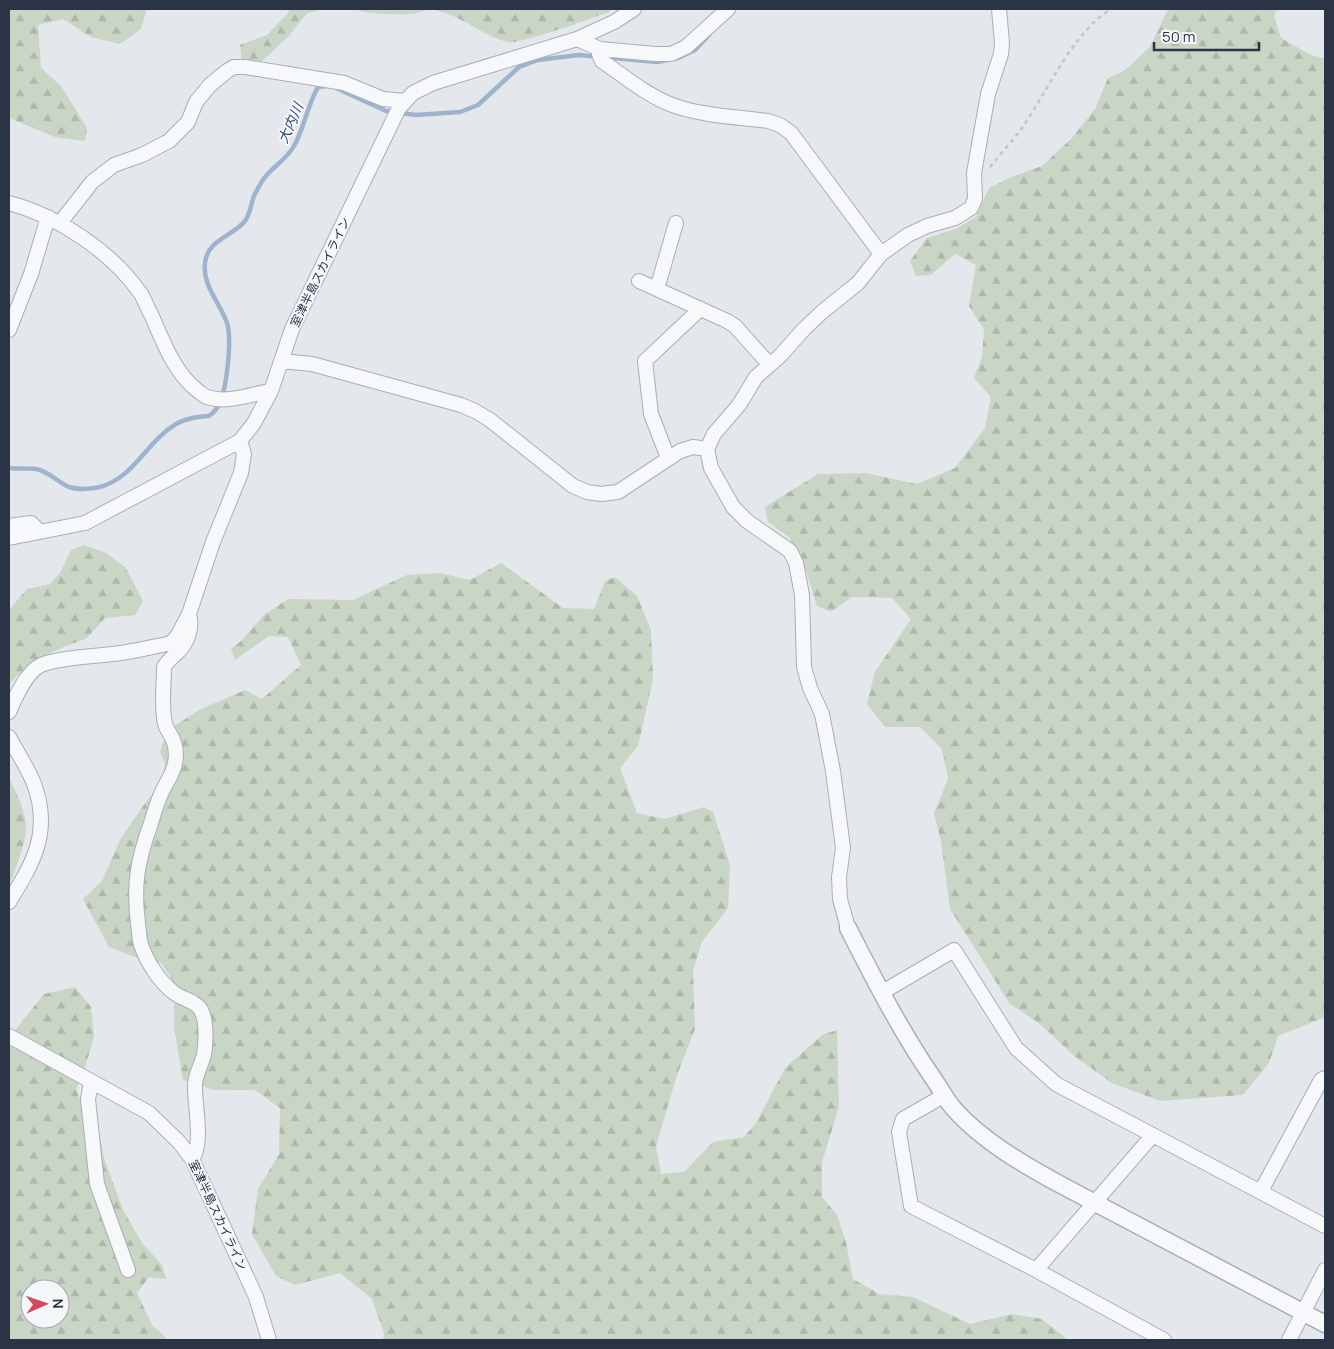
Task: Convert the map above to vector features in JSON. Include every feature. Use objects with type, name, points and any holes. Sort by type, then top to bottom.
[{"type":"street","name":"室津半島スカイライン","points":[[9,538],[85,523],[240,441],[254,423],[271,391],[292,329],[399,108],[413,93],[433,83],[577,40],[614,22],[634,9]]},
{"type":"street","points":[[600,54],[671,54],[686,47],[728,9]]},
{"type":"street","points":[[999,9],[1002,43],[988,94],[974,173],[975,199],[971,208],[955,218],[927,226],[908,235],[881,254],[858,283],[804,329],[780,356],[756,377],[738,405],[714,434],[707,449],[711,468],[733,507],[748,521],[790,551],[796,563],[802,595],[804,667],[810,688],[822,714],[834,770],[843,848],[839,877],[840,900],[848,928],[915,1052],[954,1109],[987,1139],[1029,1167],[1325,1324]]},
{"type":"street","points":[[577,40],[600,54],[651,94],[673,105],[689,110],[768,121],[780,125],[791,133],[881,254]]},
{"type":"street","points":[[9,330],[54,220],[99,176],[114,166],[142,155],[181,131],[188,122],[196,102],[210,85],[227,71],[234,67],[344,83],[383,99],[404,101]]},
{"type":"street","points":[[9,203],[54,220],[90,243],[123,272],[142,295],[162,340],[178,369],[188,383],[207,397],[227,400],[271,391]]},
{"type":"street","points":[[657,289],[676,223]]},
{"type":"street","points":[[639,281],[735,326],[769,364]]},
{"type":"street","points":[[668,458],[651,414],[644,362],[699,308]]},
{"type":"street","points":[[281,361],[312,364],[460,405],[475,411],[490,420],[573,486],[587,492],[601,494],[618,492],[680,451],[693,447],[707,449]]},
{"type":"street","points":[[9,712],[31,673],[41,665],[63,660],[124,653],[167,644],[172,642],[178,635],[189,614],[213,542],[241,473],[244,454],[240,441]]},
{"type":"street","points":[[9,526],[31,523],[39,531]]},
{"type":"street","points":[[189,614],[190,626],[185,645],[167,661],[164,667],[165,726],[176,747],[175,763],[170,778],[161,794],[142,847],[137,870],[136,909],[141,944],[148,960],[160,978],[173,992],[198,1005],[202,1013],[204,1053],[195,1085],[197,1144],[196,1154],[192,1159]]},
{"type":"street","points":[[9,737],[34,784],[42,817],[37,850],[9,902]]},
{"type":"street","points":[[881,992],[954,950],[1016,1048],[1056,1084],[1325,1226]]},
{"type":"street","name":"室津半島スカイライン","points":[[9,1036],[149,1114],[180,1142],[192,1159],[256,1297],[269,1340]]},
{"type":"street","points":[[1261,1191],[1321,1080],[1325,1078]]},
{"type":"street","points":[[90,1082],[88,1099],[97,1184],[128,1270]]},
{"type":"street","points":[[945,1095],[903,1119],[899,1132],[912,1206],[1036,1270],[1164,1340]]},
{"type":"street","points":[[1036,1270],[1154,1135]]},
{"type":"street","points":[[1289,1340],[1325,1270]]},
{"type":"path","points":[[975,185],[983,180],[990,168],[1023,126],[1080,36],[1100,16],[1111,9]]},
{"type":"green space","points":[[9,9],[147,9],[141,29],[120,44],[91,37],[63,19],[38,25],[41,68],[61,86],[87,128],[85,141],[55,137],[9,118]]},
{"type":"green space","points":[[288,9],[322,9],[306,14],[289,36],[261,62],[242,63],[240,45],[267,35],[289,12]]},
{"type":"green space","points":[[351,9],[609,9],[610,12],[541,35],[508,42],[489,35],[444,12],[434,10],[412,14],[396,14]]},
{"type":"green space","points":[[1168,9],[1277,9],[1274,16],[1281,38],[1311,55],[1325,59],[1325,1017],[1278,1036],[1269,1063],[1243,1095],[1160,1101],[1112,1083],[1073,1055],[1040,1024],[1010,1004],[950,909],[941,842],[934,813],[948,779],[942,749],[920,727],[885,727],[867,704],[875,672],[911,619],[892,598],[852,597],[831,612],[817,606],[804,565],[789,537],[768,522],[765,507],[818,474],[866,473],[917,484],[955,468],[985,428],[991,397],[974,378],[982,357],[984,330],[969,306],[976,265],[955,254],[931,275],[916,276],[910,261],[927,238],[956,229],[976,217],[989,188],[1011,177],[1042,166],[1072,138],[1095,109],[1108,78],[1124,71],[1150,47]]},
{"type":"green space","points":[[84,545],[106,553],[126,568],[143,601],[135,615],[105,618],[87,638],[30,663],[9,684],[9,610],[27,589],[50,584],[60,573],[71,550]]},
{"type":"green space","points":[[501,563],[563,608],[594,609],[605,581],[615,577],[637,596],[651,630],[653,680],[638,746],[620,768],[637,813],[664,819],[704,807],[713,812],[730,865],[728,908],[702,942],[693,970],[695,1029],[676,1078],[656,1146],[661,1174],[684,1172],[713,1142],[744,1137],[756,1123],[785,1068],[822,1035],[837,1030],[839,1107],[822,1162],[822,1197],[837,1215],[846,1242],[853,1279],[879,1294],[913,1297],[970,1324],[1012,1314],[1042,1319],[1068,1340],[383,1340],[384,1333],[372,1299],[340,1273],[295,1285],[276,1276],[252,1234],[258,1189],[279,1154],[280,1108],[255,1090],[214,1090],[183,1080],[174,1027],[175,984],[161,963],[132,956],[109,947],[83,899],[102,881],[121,838],[148,799],[164,781],[165,763],[160,752],[167,731],[199,710],[245,690],[262,699],[301,665],[288,637],[269,636],[235,660],[231,649],[241,641],[264,615],[288,599],[353,600],[407,575],[440,573],[470,580]]},
{"type":"green space","points":[[9,778],[23,809],[26,830],[24,842],[9,885]]},
{"type":"green space","points":[[75,987],[91,1007],[94,1037],[76,1090],[84,1107],[94,1107],[104,1158],[123,1210],[142,1243],[162,1265],[166,1279],[149,1277],[137,1293],[152,1325],[167,1339],[181,1340],[9,1340],[9,1038],[44,994]]},
{"type":"waterway","name":"大内川","points":[[336,88],[386,111],[416,115],[460,112],[478,105],[519,67],[538,60],[579,55],[657,62],[678,58],[695,50],[709,35]]},
{"type":"waterway","name":"大内川","points":[[9,468],[41,470],[73,488],[100,487],[122,476],[166,431],[176,424],[196,417],[209,416],[215,410],[221,401],[226,379],[229,341],[227,323],[206,279],[205,263],[207,255],[215,244],[245,221],[255,194],[264,178],[294,146],[318,87],[326,86]]}]
